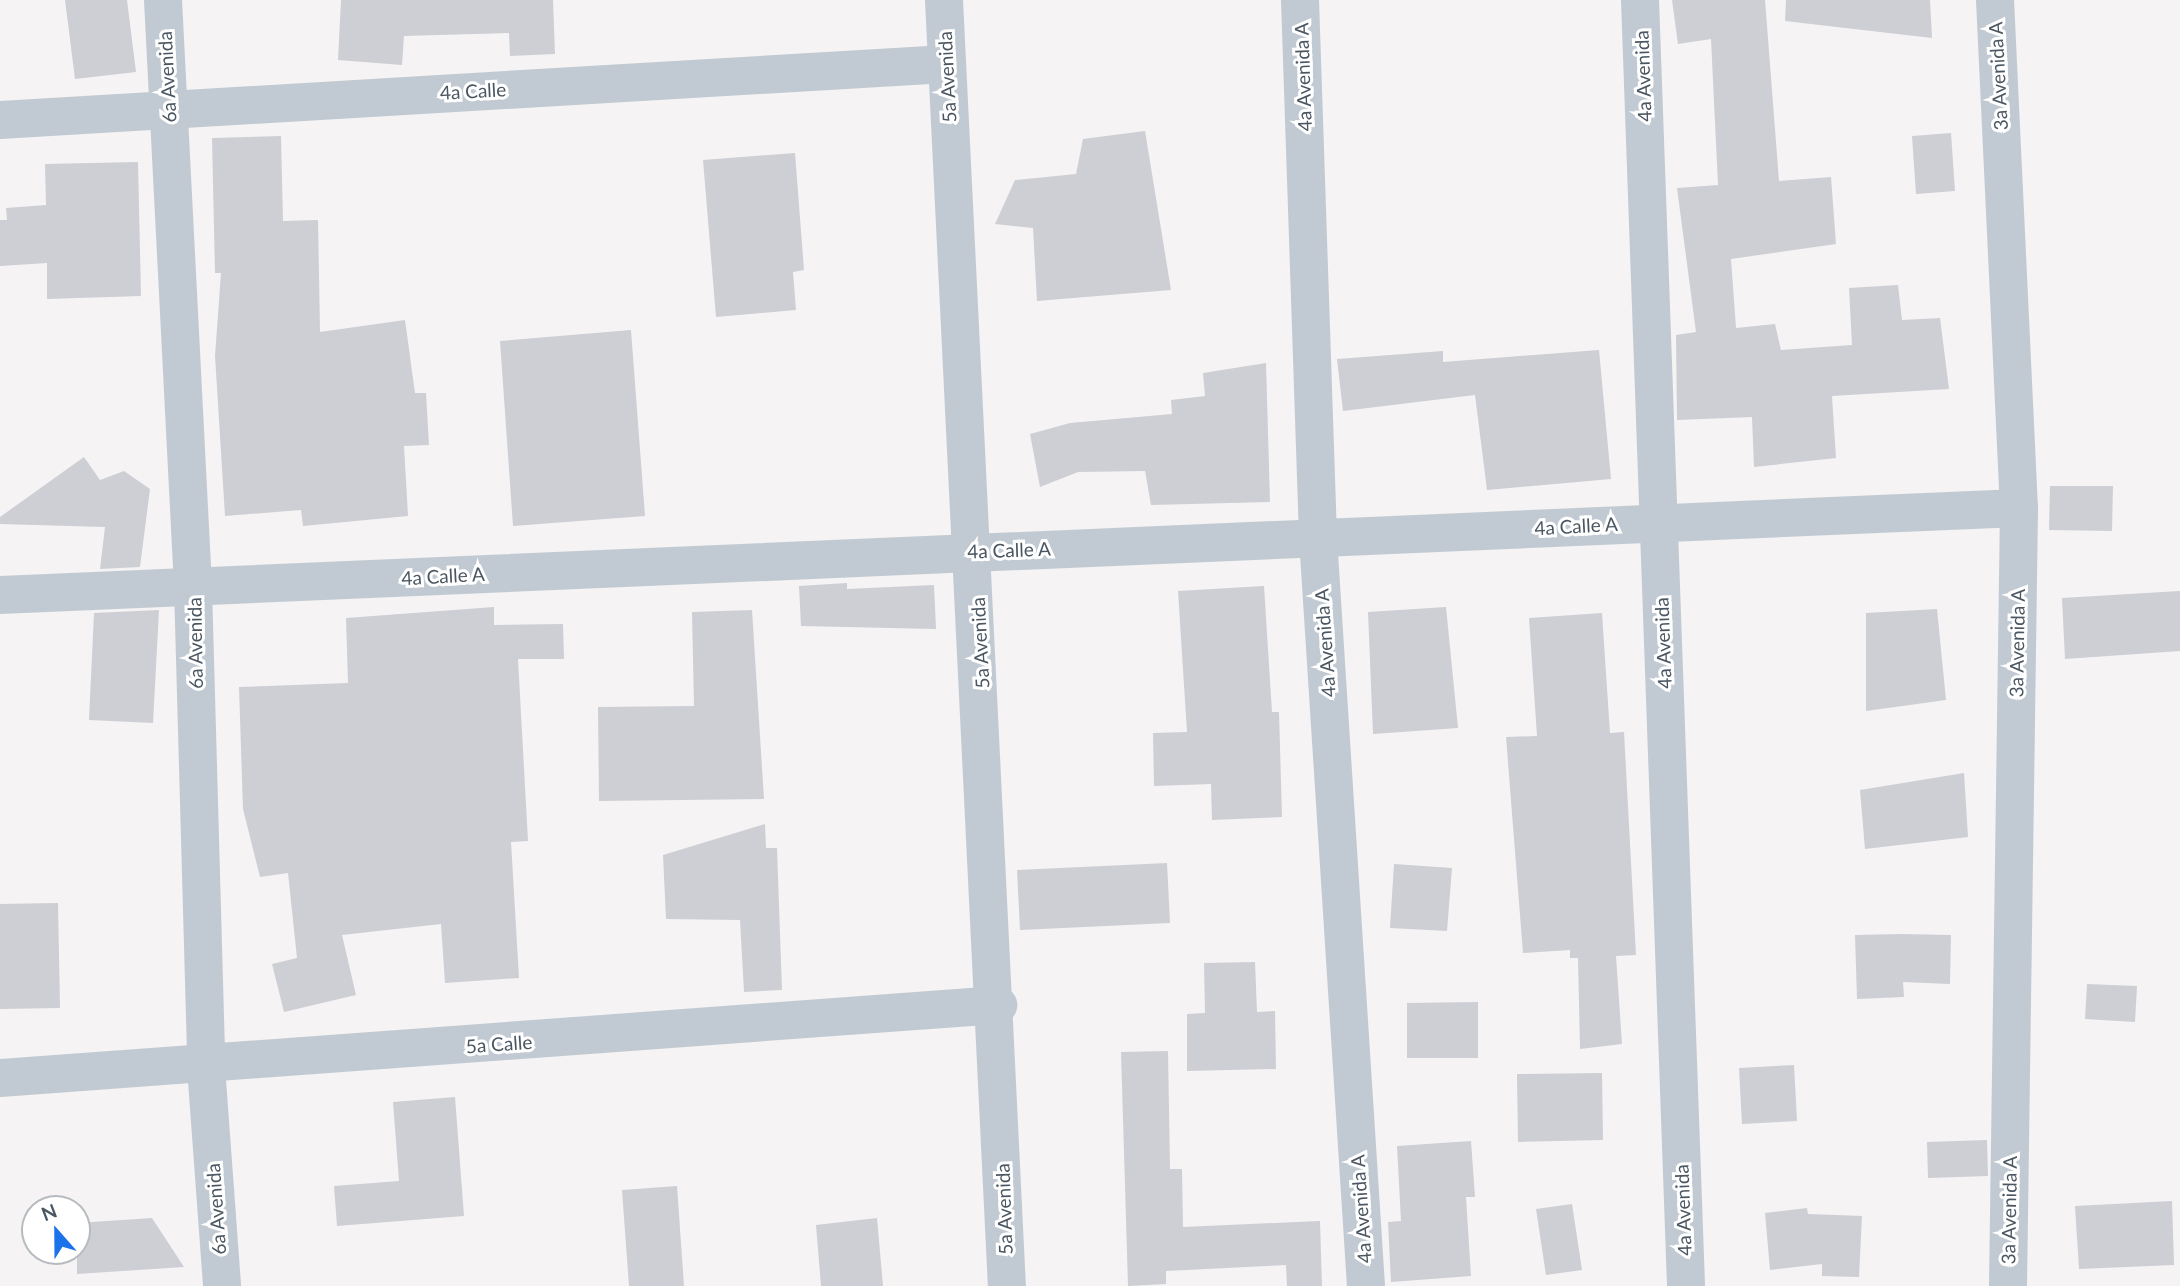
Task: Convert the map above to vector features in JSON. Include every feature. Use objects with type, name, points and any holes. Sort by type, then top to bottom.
[{"type":"street","name":"6a Avenida","points":[[163,0],[193,587],[206,1067],[222,1286]]},
{"type":"street","name":"5a Avenida","points":[[944,0],[998,1005],[1007,1286]]},
{"type":"street","name":"4a Avenida A","points":[[1300,0],[1318,538],[1366,1286]]},
{"type":"street","name":"4a Avenida","points":[[1640,0],[1686,1286]]},
{"type":"street","name":"3a Avenida A","points":[[1995,0],[2019,508],[2008,1286]]},
{"type":"street","name":"4a Calle","points":[[0,120],[946,64]]},
{"type":"street","name":"4a Calle A","points":[[0,595],[2019,508]]},
{"type":"street","name":"5a Calle","points":[[0,1078],[206,1067],[998,1005]]},
{"type":"building","points":[[65,0],[127,0],[136,72],[75,79]]},
{"type":"building","points":[[341,0],[553,0],[555,54],[510,56],[509,33],[404,36],[402,65],[338,60]]},
{"type":"building","points":[[1672,0],[1765,0],[1779,181],[1831,177],[1836,244],[1731,259],[1736,328],[1775,324],[1781,350],[1852,345],[1849,288],[1898,285],[1902,320],[1940,318],[1949,389],[1832,396],[1836,458],[1754,467],[1752,417],[1677,420],[1676,335],[1696,332],[1677,188],[1718,185],[1711,39],[1678,44]]},
{"type":"building","points":[[1786,0],[1930,0],[1932,38],[1785,21]]},
{"type":"building","points":[[1145,131],[1171,290],[1037,301],[1033,228],[995,224],[1015,180],[1076,174],[1083,139]]},
{"type":"building","points":[[1951,133],[1955,191],[1916,194],[1912,136]]},
{"type":"building","points":[[281,136],[283,221],[318,220],[320,332],[405,320],[415,393],[426,393],[429,445],[404,446],[408,516],[303,526],[301,510],[225,516],[215,356],[221,273],[215,273],[212,138]]},
{"type":"building","points":[[795,153],[804,270],[793,272],[796,310],[716,317],[703,160]]},
{"type":"building","points":[[138,162],[141,296],[47,299],[47,263],[0,266],[0,220],[7,220],[6,208],[46,205],[45,164]]},
{"type":"building","points":[[631,330],[645,516],[513,526],[500,341]]},
{"type":"building","points":[[1599,350],[1611,479],[1487,490],[1475,395],[1343,411],[1337,359],[1443,351],[1443,362]]},
{"type":"building","points":[[1266,363],[1270,502],[1151,505],[1145,471],[1078,472],[1040,487],[1030,434],[1070,423],[1172,414],[1171,400],[1205,396],[1203,373]]},
{"type":"building","points":[[84,457],[100,480],[124,471],[150,489],[140,567],[100,569],[105,527],[0,524],[0,517]]},
{"type":"building","points":[[2050,486],[2113,486],[2112,531],[2049,530]]},
{"type":"building","points":[[847,583],[847,589],[934,585],[936,629],[801,626],[799,586]]},
{"type":"building","points":[[1264,586],[1272,712],[1279,712],[1282,817],[1212,820],[1211,784],[1154,786],[1153,733],[1187,732],[1178,591]]},
{"type":"building","points":[[2180,591],[2180,651],[2065,659],[2062,598]]},
{"type":"building","points":[[494,607],[494,625],[563,624],[564,659],[518,659],[528,841],[511,842],[519,978],[445,983],[441,924],[342,935],[356,995],[284,1012],[272,964],[297,958],[288,873],[260,877],[243,809],[239,687],[348,683],[346,618]]},
{"type":"building","points":[[1446,607],[1458,728],[1373,734],[1368,612]]},
{"type":"building","points":[[1937,609],[1946,700],[1866,711],[1866,613]]},
{"type":"building","points":[[159,610],[153,723],[89,720],[94,613]]},
{"type":"building","points":[[752,610],[764,799],[599,801],[598,707],[694,706],[692,612]]},
{"type":"building","points":[[1602,613],[1610,733],[1624,732],[1636,955],[1616,956],[1622,1044],[1580,1049],[1578,958],[1570,958],[1570,950],[1523,953],[1506,737],[1537,736],[1529,618]]},
{"type":"building","points":[[1964,773],[1968,837],[1865,849],[1860,790]]},
{"type":"building","points":[[765,824],[766,848],[777,848],[782,990],[744,992],[740,920],[666,919],[663,855]]},
{"type":"building","points":[[1167,863],[1170,923],[1020,930],[1017,870]]},
{"type":"building","points":[[1394,864],[1452,868],[1447,931],[1390,928]]},
{"type":"building","points":[[58,903],[60,1008],[0,1009],[0,904]]},
{"type":"building","points":[[1855,935],[1951,935],[1950,984],[1903,982],[1904,997],[1857,999]]},
{"type":"building","points":[[1255,962],[1257,1012],[1275,1011],[1276,1069],[1187,1071],[1187,1014],[1205,1013],[1204,963]]},
{"type":"building","points":[[2087,984],[2137,986],[2135,1022],[2085,1019]]},
{"type":"building","points":[[1478,1002],[1478,1058],[1407,1058],[1407,1003]]},
{"type":"building","points":[[1168,1051],[1170,1169],[1182,1169],[1183,1227],[1320,1221],[1322,1286],[1287,1286],[1286,1265],[1166,1271],[1166,1284],[1128,1286],[1121,1052]]},
{"type":"building","points":[[1794,1065],[1797,1121],[1742,1124],[1739,1068]]},
{"type":"building","points":[[1602,1073],[1603,1140],[1518,1142],[1517,1074]]},
{"type":"building","points":[[455,1097],[464,1216],[337,1226],[334,1186],[399,1181],[393,1102]]},
{"type":"building","points":[[1987,1140],[1988,1176],[1928,1178],[1927,1142]]},
{"type":"building","points":[[1471,1141],[1475,1197],[1466,1197],[1471,1276],[1391,1282],[1388,1222],[1401,1221],[1397,1146]]},
{"type":"building","points":[[677,1186],[684,1286],[629,1286],[622,1190]]},
{"type":"building","points":[[2172,1201],[2174,1265],[2079,1269],[2075,1206]]},
{"type":"building","points":[[1572,1204],[1582,1270],[1546,1275],[1536,1209]]},
{"type":"building","points":[[1807,1208],[1808,1214],[1862,1216],[1859,1277],[1822,1276],[1822,1264],[1770,1270],[1765,1213]]},
{"type":"building","points":[[152,1218],[184,1267],[77,1274],[77,1265],[91,1265],[91,1222]]},
{"type":"building","points":[[877,1218],[883,1286],[821,1286],[816,1225]]}]
